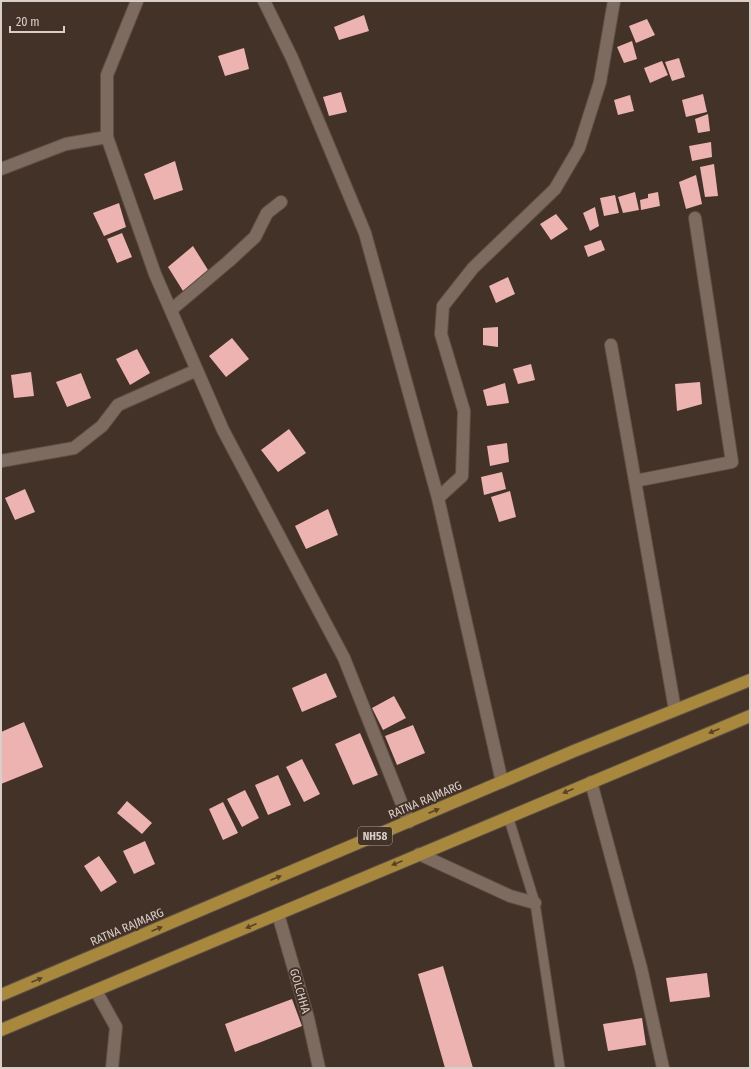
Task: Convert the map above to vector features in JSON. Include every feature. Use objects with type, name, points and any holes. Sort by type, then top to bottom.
[{"type":"highway","name":"RATNA RAJMARG","points":[[1,995],[502,782],[750,680]]},
{"type":"highway","points":[[1,1030],[508,816],[750,716]]},
{"type":"street","points":[[137,1],[107,75],[107,137],[154,274],[223,430],[344,658],[409,822]]},
{"type":"street","points":[[264,1],[292,58],[364,233],[438,498],[502,782]]},
{"type":"street","points":[[438,498],[462,476],[464,411],[441,334],[443,306],[473,268],[555,189],[579,148],[600,82],[614,1]]},
{"type":"street","points":[[1,169],[66,144],[107,137]]},
{"type":"street","points":[[171,310],[255,237],[267,213],[281,202]]},
{"type":"street","points":[[635,481],[732,462],[695,218]]},
{"type":"street","points":[[611,345],[675,710]]},
{"type":"street","points":[[1,461],[74,448],[102,426],[118,404],[197,370]]},
{"type":"street","points":[[591,782],[641,968],[663,1068]]},
{"type":"street","points":[[420,854],[510,896],[535,903]]},
{"type":"street","name":"GOLCHHA","points":[[278,914],[308,1018],[319,1068]]},
{"type":"street","points":[[96,991],[116,1027],[112,1068]]},
{"type":"lane","points":[[508,816],[535,903],[560,1068]]},
{"type":"building","points":[[364,15],[369,31],[339,40],[334,27]]},
{"type":"building","points":[[647,19],[655,35],[636,43],[629,26]]},
{"type":"building","points":[[632,41],[637,59],[624,63],[617,47]]},
{"type":"building","points":[[244,48],[249,69],[225,76],[218,56]]},
{"type":"building","points":[[679,58],[685,77],[672,81],[665,62]]},
{"type":"building","points":[[662,61],[668,75],[650,83],[644,68]]},
{"type":"building","points":[[341,92],[347,112],[329,116],[323,97]]},
{"type":"building","points":[[703,94],[707,112],[686,117],[682,100]]},
{"type":"building","points":[[630,95],[634,111],[618,115],[614,100]]},
{"type":"building","points":[[708,114],[710,131],[698,133],[695,119]]},
{"type":"building","points":[[711,142],[712,157],[692,161],[689,146]]},
{"type":"building","points":[[175,161],[183,190],[154,200],[144,174]]},
{"type":"building","points":[[714,164],[718,196],[705,197],[700,167]]},
{"type":"building","points":[[696,175],[702,204],[686,209],[679,182]]},
{"type":"building","points":[[635,192],[639,210],[623,213],[618,197]]},
{"type":"building","points":[[658,192],[660,206],[641,210],[640,200],[648,198],[648,194]]},
{"type":"building","points":[[615,195],[619,213],[604,216],[600,198]]},
{"type":"building","points":[[119,203],[126,227],[104,236],[93,213]]},
{"type":"building","points":[[595,207],[599,226],[590,231],[583,213]]},
{"type":"building","points":[[556,214],[568,229],[551,240],[540,224]]},
{"type":"building","points":[[122,233],[132,257],[117,263],[107,239]]},
{"type":"building","points":[[601,240],[605,250],[588,257],[584,246]]},
{"type":"building","points":[[193,246],[208,270],[183,291],[168,267]]},
{"type":"building","points":[[508,277],[515,294],[496,303],[489,286]]},
{"type":"building","points":[[498,327],[498,347],[483,345],[483,328]]},
{"type":"building","points":[[232,338],[249,359],[226,377],[209,356]]},
{"type":"building","points":[[137,349],[150,373],[130,385],[116,359]]},
{"type":"building","points":[[531,364],[535,380],[518,384],[513,369]]},
{"type":"building","points":[[31,372],[34,396],[14,398],[11,375]]},
{"type":"building","points":[[81,373],[91,398],[67,407],[56,382]]},
{"type":"building","points":[[700,382],[702,404],[677,411],[675,384]]},
{"type":"building","points":[[505,383],[509,403],[487,406],[483,390]]},
{"type":"building","points":[[289,429],[306,453],[278,472],[261,450]]},
{"type":"building","points":[[507,443],[509,462],[490,466],[487,446]]},
{"type":"building","points":[[502,472],[506,489],[484,495],[481,477]]},
{"type":"building","points":[[25,489],[35,512],[15,520],[5,498]]},
{"type":"building","points":[[510,491],[516,517],[499,522],[491,497]]},
{"type":"building","points":[[328,509],[338,535],[306,549],[295,526]]},
{"type":"building","points":[[326,673],[337,697],[302,712],[292,688]]},
{"type":"building","points":[[394,696],[406,718],[383,730],[372,708]]},
{"type":"building","points":[[24,722],[43,767],[1,784],[1,732]]},
{"type":"building","points":[[413,725],[425,753],[397,765],[385,736]]},
{"type":"building","points":[[360,733],[378,775],[353,785],[335,744]]},
{"type":"building","points":[[302,759],[320,794],[304,802],[286,767]]},
{"type":"building","points":[[278,775],[291,805],[268,815],[255,785]]},
{"type":"building","points":[[245,790],[259,818],[242,827],[227,799]]},
{"type":"building","points":[[127,801],[152,823],[142,834],[117,813]]},
{"type":"building","points":[[223,802],[238,833],[223,840],[209,809]]},
{"type":"building","points":[[145,841],[155,864],[134,874],[123,851]]},
{"type":"building","points":[[99,856],[117,882],[101,892],[84,866]]},
{"type":"building","points":[[443,966],[473,1068],[445,1068],[418,974]]},
{"type":"building","points":[[707,973],[710,997],[670,1002],[666,978]]},
{"type":"building","points":[[292,999],[302,1026],[235,1052],[225,1024]]},
{"type":"building","points":[[642,1018],[646,1045],[608,1051],[603,1024]]}]
